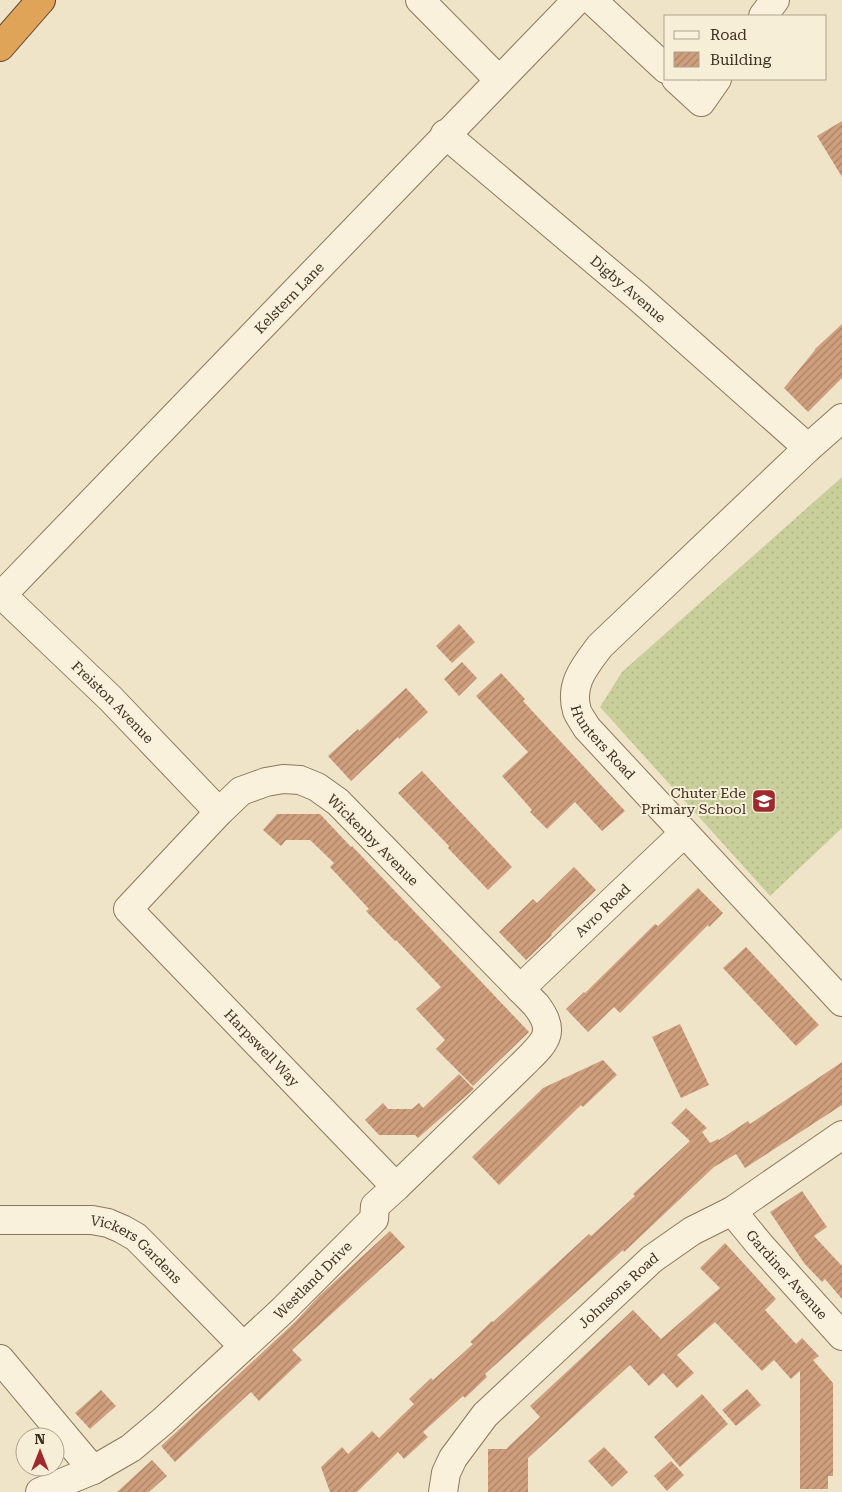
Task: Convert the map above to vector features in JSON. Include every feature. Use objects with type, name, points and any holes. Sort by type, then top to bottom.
[{"type":"highway","points":[[0,47],[41,0]]},
{"type":"street","points":[[420,0],[499,80]]},
{"type":"street","name":"Kelstern Lane","points":[[1,596],[445,134],[577,0]]},
{"type":"street","points":[[592,0],[664,67]]},
{"type":"street","points":[[764,15],[775,0]]},
{"type":"street","points":[[677,80],[701,102],[717,80]]},
{"type":"street","name":"Digby Avenue","points":[[445,134],[608,272],[808,448]]},
{"type":"street","name":"Hunters Road","points":[[842,418],[600,646],[579,675],[575,693],[577,711],[587,728],[842,1002]]},
{"type":"street","name":"Freiston Avenue","points":[[1,596],[111,699],[219,812]]},
{"type":"street","name":"Wickenby Avenue","points":[[128,909],[241,791],[266,782],[283,779],[300,780],[317,787],[338,802],[520,988],[545,1017],[548,1030]]},
{"type":"street","name":"Avro Road","points":[[520,988],[684,833]]},
{"type":"street","name":"Harpswell Way","points":[[128,909],[396,1187]]},
{"type":"street","name":"Westland Drive","points":[[40,1492],[93,1470],[130,1448],[163,1421],[283,1310],[374,1220],[376,1206],[543,1044],[548,1030]]},
{"type":"street","name":"Johnsons Road","points":[[443,1492],[446,1473],[453,1458],[485,1415],[652,1259],[692,1231],[732,1212],[842,1135]]},
{"type":"street","name":"Gardiner Avenue","points":[[732,1212],[842,1336]]},
{"type":"street","name":"Vickers Gardens","points":[[0,1220],[92,1220],[108,1223],[122,1229],[141,1243],[243,1346]]},
{"type":"street","points":[[0,1359],[93,1470]]},
{"type":"green space","name":"Chuter Ede Primary School","points":[[842,477],[842,828],[770,896],[600,707],[622,672]]},
{"type":"building","points":[[842,121],[842,177],[817,136]]},
{"type":"building","points":[[842,324],[842,378],[808,412],[784,388],[815,349]]},
{"type":"building","points":[[459,624],[475,642],[452,663],[436,646]]},
{"type":"building","points":[[462,662],[477,678],[459,696],[444,679]]},
{"type":"building","points":[[501,673],[525,699],[523,701],[625,811],[602,831],[575,802],[547,829],[530,812],[532,810],[502,776],[528,752],[476,696]]},
{"type":"building","points":[[406,688],[428,712],[351,781],[328,756],[358,729],[359,731]]},
{"type":"building","points":[[422,771],[512,867],[488,890],[398,793]]},
{"type":"building","points":[[277,814],[320,814],[529,1032],[473,1086],[436,1049],[445,1040],[416,1009],[441,987],[366,911],[369,909],[330,867],[334,863],[310,840],[286,840],[281,846],[263,830]]},
{"type":"building","points":[[574,867],[596,890],[526,960],[499,932],[533,899],[537,903]]},
{"type":"building","points":[[698,888],[723,913],[709,927],[708,925],[620,1013],[614,1007],[588,1032],[566,1009],[585,993],[655,924],[658,926]]},
{"type":"building","points":[[746,947],[819,1025],[796,1046],[723,968]]},
{"type":"building","points":[[680,1024],[709,1085],[681,1098],[652,1037]]},
{"type":"building","points":[[603,1060],[617,1075],[583,1107],[581,1105],[499,1185],[472,1157],[543,1088]]},
{"type":"building","points":[[842,1062],[842,1105],[745,1168],[736,1154],[714,1167],[624,1252],[623,1250],[485,1374],[487,1377],[465,1398],[463,1396],[423,1432],[428,1437],[404,1459],[398,1452],[357,1492],[330,1492],[321,1467],[342,1447],[348,1454],[372,1431],[379,1438],[414,1404],[409,1399],[431,1378],[433,1380],[473,1344],[470,1342],[492,1321],[589,1234],[591,1236],[635,1196],[633,1194],[690,1141],[671,1123],[686,1108],[707,1128],[702,1132],[710,1143],[719,1140],[748,1121],[750,1124]]},
{"type":"building","points":[[459,1074],[474,1089],[418,1138],[415,1135],[379,1135],[365,1120],[383,1103],[388,1109],[412,1109],[419,1103],[423,1108]]},
{"type":"building","points":[[802,1191],[827,1227],[814,1236],[842,1266],[842,1299],[825,1279],[822,1282],[804,1263],[770,1212]]},
{"type":"building","points":[[390,1231],[405,1247],[292,1350],[302,1360],[259,1401],[251,1392],[175,1462],[161,1446]]},
{"type":"building","points":[[725,1243],[776,1299],[765,1310],[796,1344],[802,1338],[819,1356],[813,1360],[833,1383],[833,1476],[828,1476],[828,1489],[800,1489],[800,1371],[791,1379],[774,1360],[762,1371],[715,1322],[677,1355],[694,1373],[677,1388],[663,1373],[649,1386],[630,1365],[528,1458],[528,1492],[488,1492],[488,1449],[506,1449],[540,1417],[530,1406],[633,1310],[661,1339],[720,1288],[700,1268]]},
{"type":"building","points":[[747,1389],[761,1405],[736,1426],[722,1410]]},
{"type":"building","points":[[101,1390],[116,1406],[90,1429],[75,1413]]},
{"type":"building","points":[[702,1394],[728,1424],[680,1467],[654,1437]]},
{"type":"building","points":[[604,1447],[628,1472],[612,1487],[588,1461]]},
{"type":"building","points":[[152,1460],[167,1476],[149,1492],[117,1492]]},
{"type":"building","points":[[671,1461],[684,1475],[667,1491],[654,1476]]},
{"type":"place","name":"Chuter Ede Primary School","points":[[764,801]]}]
